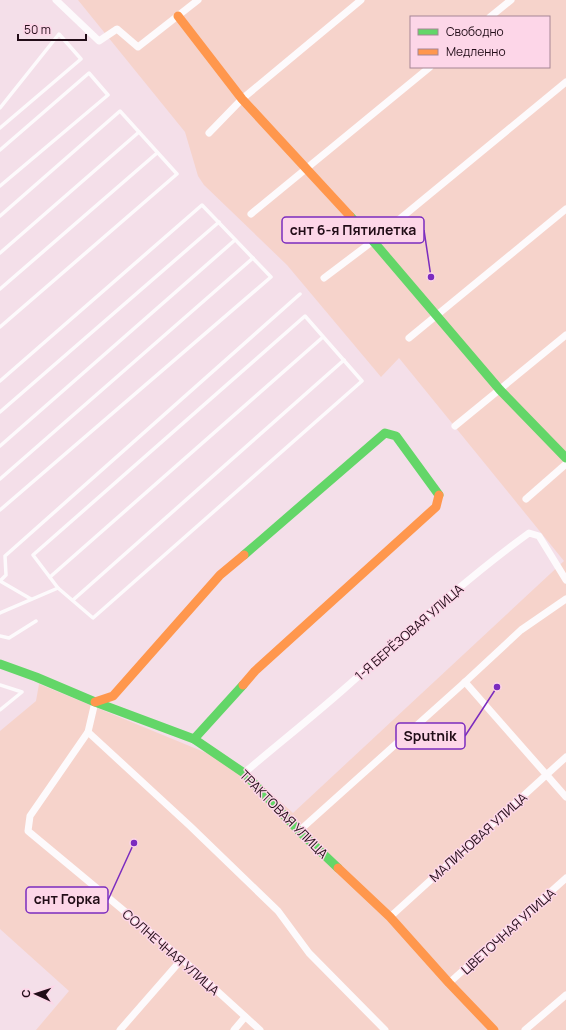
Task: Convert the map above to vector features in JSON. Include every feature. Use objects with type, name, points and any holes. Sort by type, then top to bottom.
[{"type":"street","points":[[56,0],[99,41],[117,29],[138,47],[198,0]]},
{"type":"street","points":[[209,133],[242,99],[361,0]]},
{"type":"street","points":[[491,16],[511,0]]},
{"type":"street","points":[[178,16],[242,99],[373,241],[500,390],[566,458]]},
{"type":"street","points":[[252,214],[429,68]]},
{"type":"street","points":[[324,278],[373,241],[566,82]]},
{"type":"street","points":[[409,338],[566,209]]},
{"type":"street","points":[[455,426],[566,335]]},
{"type":"street","points":[[95,702],[112,696],[220,575],[385,433],[396,436],[440,496],[436,507],[255,671],[194,739]]},
{"type":"street","points":[[526,499],[566,464]]},
{"type":"street","name":"1-Я БЕРЁЗОВАЯ УЛИЦА","points":[[244,773],[342,691],[442,602],[494,559],[529,533],[539,536],[566,580]]},
{"type":"street","points":[[299,831],[466,682],[521,630],[566,598]]},
{"type":"street","name":"ТРАКТОВАЯ УЛИЦА","points":[[0,664],[194,739],[244,773],[299,831],[390,917],[449,983],[494,1030]]},
{"type":"street","points":[[466,682],[566,797]]},
{"type":"street","name":"СОЛНЕЧНАЯ УЛИЦА","points":[[95,702],[88,732],[30,816],[28,831],[182,959],[260,1030]]},
{"type":"street","points":[[88,732],[190,826],[278,911],[309,952],[385,1030]]},
{"type":"street","name":"МАЛИНОВАЯ УЛИЦА","points":[[390,917],[566,757]]},
{"type":"street","name":"ЦВЕТОЧНАЯ УЛИЦА","points":[[449,983],[566,878]]},
{"type":"street","points":[[120,1030],[182,959]]},
{"type":"street","points":[[525,1030],[566,995]]},
{"type":"street","points":[[234,1030],[245,1017]]},
{"type":"lane","points":[[0,108],[59,34],[81,59],[0,128]]},
{"type":"lane","points":[[0,150],[90,74],[108,95],[0,186]]},
{"type":"lane","points":[[0,216],[120,111],[176,174],[0,327]]},
{"type":"lane","points":[[0,253],[139,132]]},
{"type":"lane","points":[[0,288],[158,152]]},
{"type":"lane","points":[[0,381],[202,205],[271,277],[0,510]]},
{"type":"lane","points":[[0,412],[219,222]]},
{"type":"lane","points":[[0,446],[235,240]]},
{"type":"lane","points":[[0,479],[253,258]]},
{"type":"lane","points":[[32,599],[0,581],[6,576],[5,556],[300,294]]},
{"type":"lane","points":[[305,316],[344,360],[362,381],[93,618],[58,588],[34,555],[305,316]]},
{"type":"lane","points":[[50,576],[324,337]]},
{"type":"lane","points":[[73,600],[344,360]]},
{"type":"lane","points":[[0,613],[58,588]]},
{"type":"lane","points":[[0,636],[9,638],[36,622]]},
{"type":"lane","points":[[0,684],[22,692],[0,710]]},
{"type":"shaded area","points":[[78,0],[566,0],[566,1030],[36,1030],[69,991],[0,929],[0,731],[36,701],[39,684],[243,768],[293,813],[564,561],[399,358],[381,377],[287,265],[204,185],[198,176],[185,132]]},
{"type":"traffic: fast","points":[[350,216],[500,390],[566,458]]},
{"type":"traffic: fast","points":[[244,555],[385,433],[396,436],[439,495]]},
{"type":"traffic: fast","points":[[0,664],[194,739],[244,773],[299,831],[338,868]]},
{"type":"traffic: fast","points":[[194,739],[243,685]]},
{"type":"traffic: slow","points":[[178,16],[242,99],[350,216]]},
{"type":"traffic: slow","points":[[243,685],[255,671],[436,507],[439,495]]},
{"type":"traffic: slow","points":[[95,702],[113,696],[220,575],[244,555]]},
{"type":"traffic: slow","points":[[338,868],[390,917],[449,983],[494,1030]]},
{"type":"place","name":"снт 6-я Пятилетка","points":[[431,277]]},
{"type":"place","name":"Sputnik","points":[[497,687]]},
{"type":"place","name":"снт Горка","points":[[134,843]]}]
